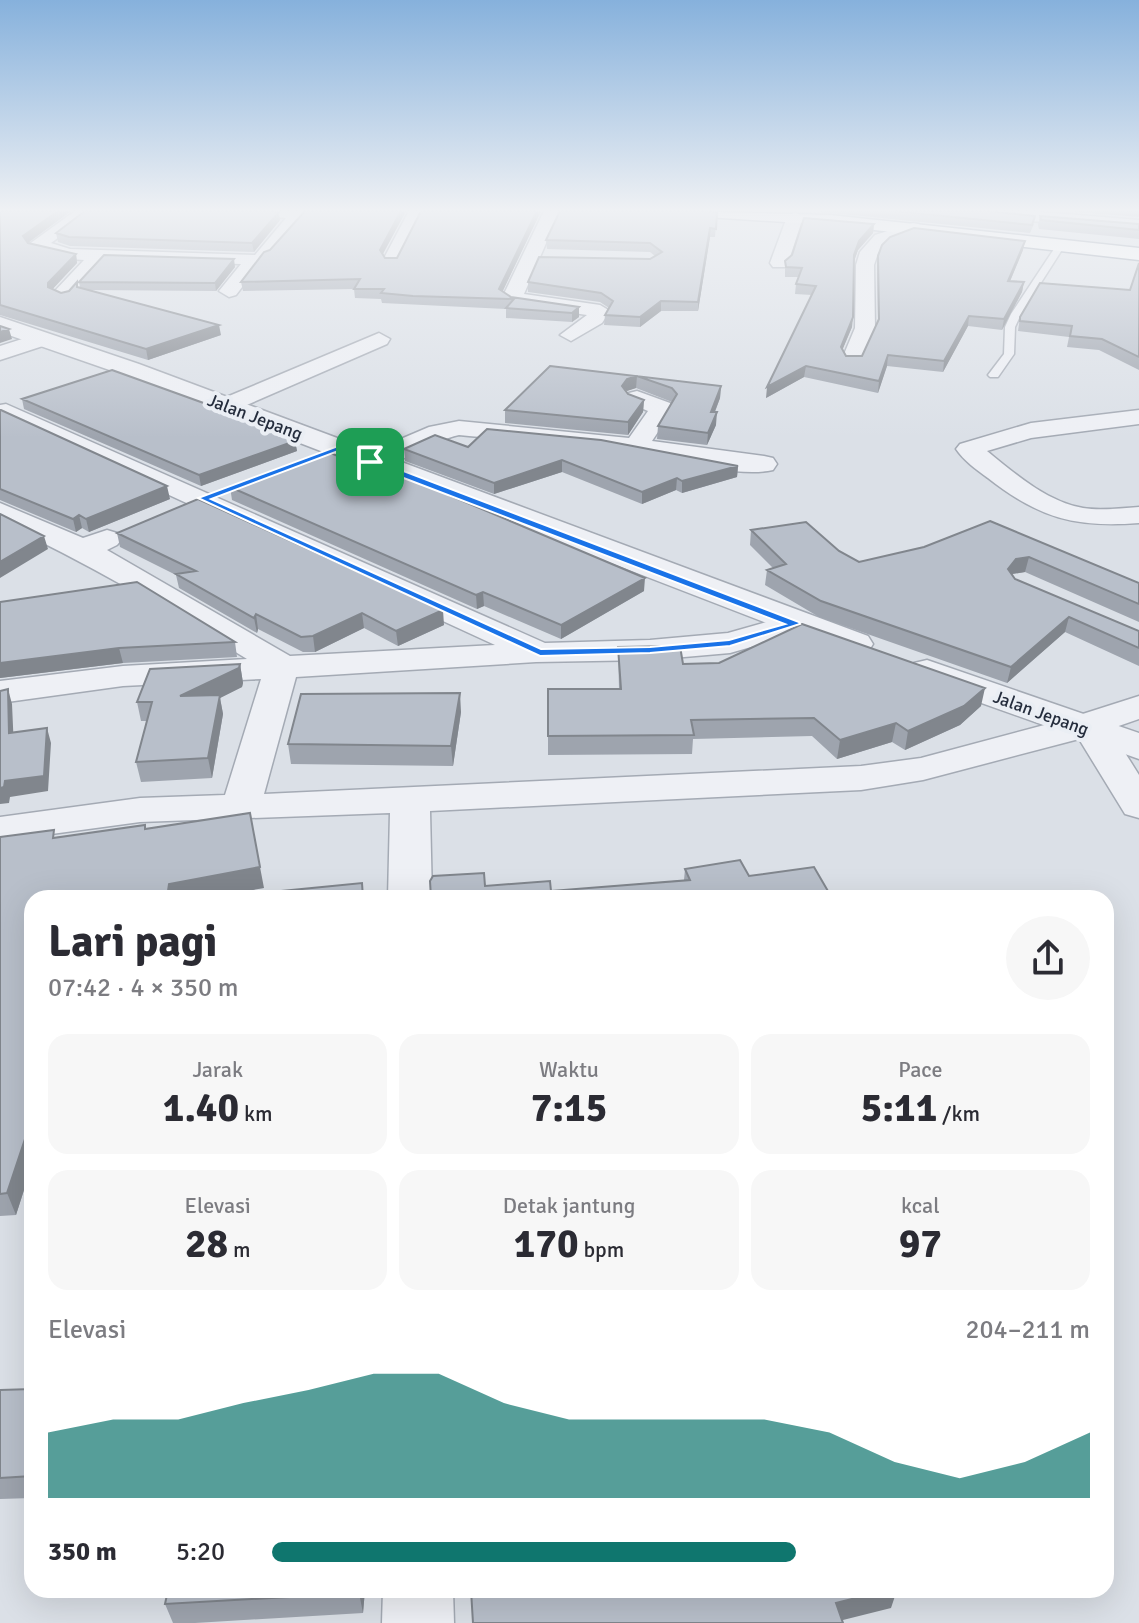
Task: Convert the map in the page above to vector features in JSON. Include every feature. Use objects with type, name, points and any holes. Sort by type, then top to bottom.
[{"type":"street","points":[[62,294],[69,287]]},
{"type":"street","points":[[229,291],[232,287]]},
{"type":"street","points":[[519,287],[514,300],[600,311],[595,319],[571,335]]},
{"type":"street","points":[[853,359],[865,328],[865,287]]},
{"type":"street","name":"Jalan Jepang","points":[[0,324],[338,448],[795,624],[1139,747]]},
{"type":"street","points":[[0,353],[41,339]]},
{"type":"street","points":[[225,406],[379,339]]},
{"type":"street","points":[[637,398],[662,408],[637,445]]},
{"type":"street","points":[[0,413],[6,411],[216,493],[540,653]]},
{"type":"street","points":[[1139,417],[1024,433],[969,449],[1007,481],[1064,511],[1080,516],[1139,515]]},
{"type":"street","points":[[370,462],[438,432],[459,428],[637,445],[731,462],[764,464]]},
{"type":"street","points":[[298,463],[338,448]]},
{"type":"street","points":[[163,515],[216,493]]},
{"type":"street","points":[[5,519],[83,549],[146,583],[282,666]]},
{"type":"street","points":[[83,549],[136,527]]},
{"type":"street","points":[[102,589],[146,583]]},
{"type":"street","points":[[0,692],[123,676],[540,653],[650,650],[730,643],[795,624]]},
{"type":"street","points":[[241,806],[282,666]]},
{"type":"street","points":[[0,829],[140,810],[861,778],[923,769],[1086,729],[1139,707]]},
{"type":"street","points":[[1086,729],[1139,806]]},
{"type":"street","points":[[410,800],[410,890]]},
{"type":"street","points":[[418,1598],[418,1623]]},
{"type":"lane","points":[[994,375],[1009,354],[1010,327],[1034,287]]},
{"type":"building","points":[[0,287],[48,287],[61,293],[77,287],[219,325],[146,349],[0,305]]},
{"type":"building","points":[[500,287],[499,289],[511,297],[579,307],[572,313],[506,308],[514,299],[413,296],[381,293],[384,289],[354,289]]},
{"type":"building","points":[[559,287],[700,287],[698,302],[661,301],[640,317],[605,315],[613,301],[601,293]]},
{"type":"building","points":[[816,287],[853,287],[853,317],[841,347],[846,356],[862,356],[879,319],[878,287],[1021,287],[1004,319],[969,316],[944,361],[888,355],[879,381],[806,366],[767,387]]},
{"type":"building","points":[[1038,287],[1130,290],[1131,287],[1139,287],[1139,357],[1102,339],[1070,336],[1072,326],[1020,321]]},
{"type":"building","points":[[550,366],[637,376],[627,379],[622,386],[628,394],[644,400],[628,422],[505,410]]},
{"type":"building","points":[[112,370],[248,419],[295,441],[199,475],[22,399]]},
{"type":"building","points":[[638,376],[721,386],[711,412],[717,412],[708,433],[658,426],[677,394],[672,388]]},
{"type":"building","points":[[0,410],[167,486],[86,519],[79,515],[73,519],[0,489]]},
{"type":"building","points":[[487,429],[601,440],[738,466],[682,481],[677,478],[642,492],[562,460],[494,483],[404,449],[435,435],[468,447]]},
{"type":"building","points":[[326,451],[347,460],[355,457],[454,495],[451,496],[645,578],[561,625],[483,592],[476,595],[230,487]]},
{"type":"building","points":[[198,499],[443,610],[396,631],[362,613],[313,636],[301,637],[256,614],[254,618],[176,574],[196,571],[117,533]]},
{"type":"building","points":[[0,514],[44,536],[0,562]]},
{"type":"building","points":[[990,521],[1139,583],[1139,604],[1029,557],[1016,559],[1008,569],[1015,579],[1139,631],[1139,648],[1069,617],[1011,667],[821,601],[767,570],[786,564],[751,530],[806,522],[839,551],[859,562],[924,547]]},
{"type":"building","points":[[137,582],[235,642],[119,648],[0,663],[0,602]]},
{"type":"building","points":[[802,624],[985,688],[964,706],[908,731],[896,723],[840,740],[814,718],[691,720],[694,735],[548,736],[548,689],[621,689],[618,647],[680,646],[683,664],[719,663]]},
{"type":"building","points":[[240,664],[239,668],[180,696],[220,695],[208,758],[136,762],[152,702],[137,702],[150,669]]},
{"type":"building","points":[[8,689],[9,733],[47,728],[44,776],[5,781],[4,787],[0,788],[0,691]]},
{"type":"building","points":[[460,693],[451,746],[288,744],[301,694]]},
{"type":"building","points":[[250,813],[260,867],[169,884],[168,890],[24,890],[24,1142],[7,1193],[0,1194],[0,837],[54,830],[53,838],[145,825],[145,829]]},
{"type":"building","points":[[740,860],[749,876],[814,867],[827,890],[564,890],[690,880],[685,869]]},
{"type":"building","points":[[484,873],[485,886],[550,881],[551,890],[431,890],[430,881],[433,876]]},
{"type":"building","points":[[362,883],[362,890],[292,890]]},
{"type":"building","points":[[24,1389],[24,1476],[0,1478],[0,1390]]},
{"type":"building","points":[[166,1598],[271,1598],[165,1604]]},
{"type":"building","points":[[471,1598],[856,1598],[836,1603],[843,1623],[473,1623]]},
{"type":"route","points":[[338,448],[370,462],[795,624],[730,643],[650,650],[540,653],[203,498],[338,448]]}]
